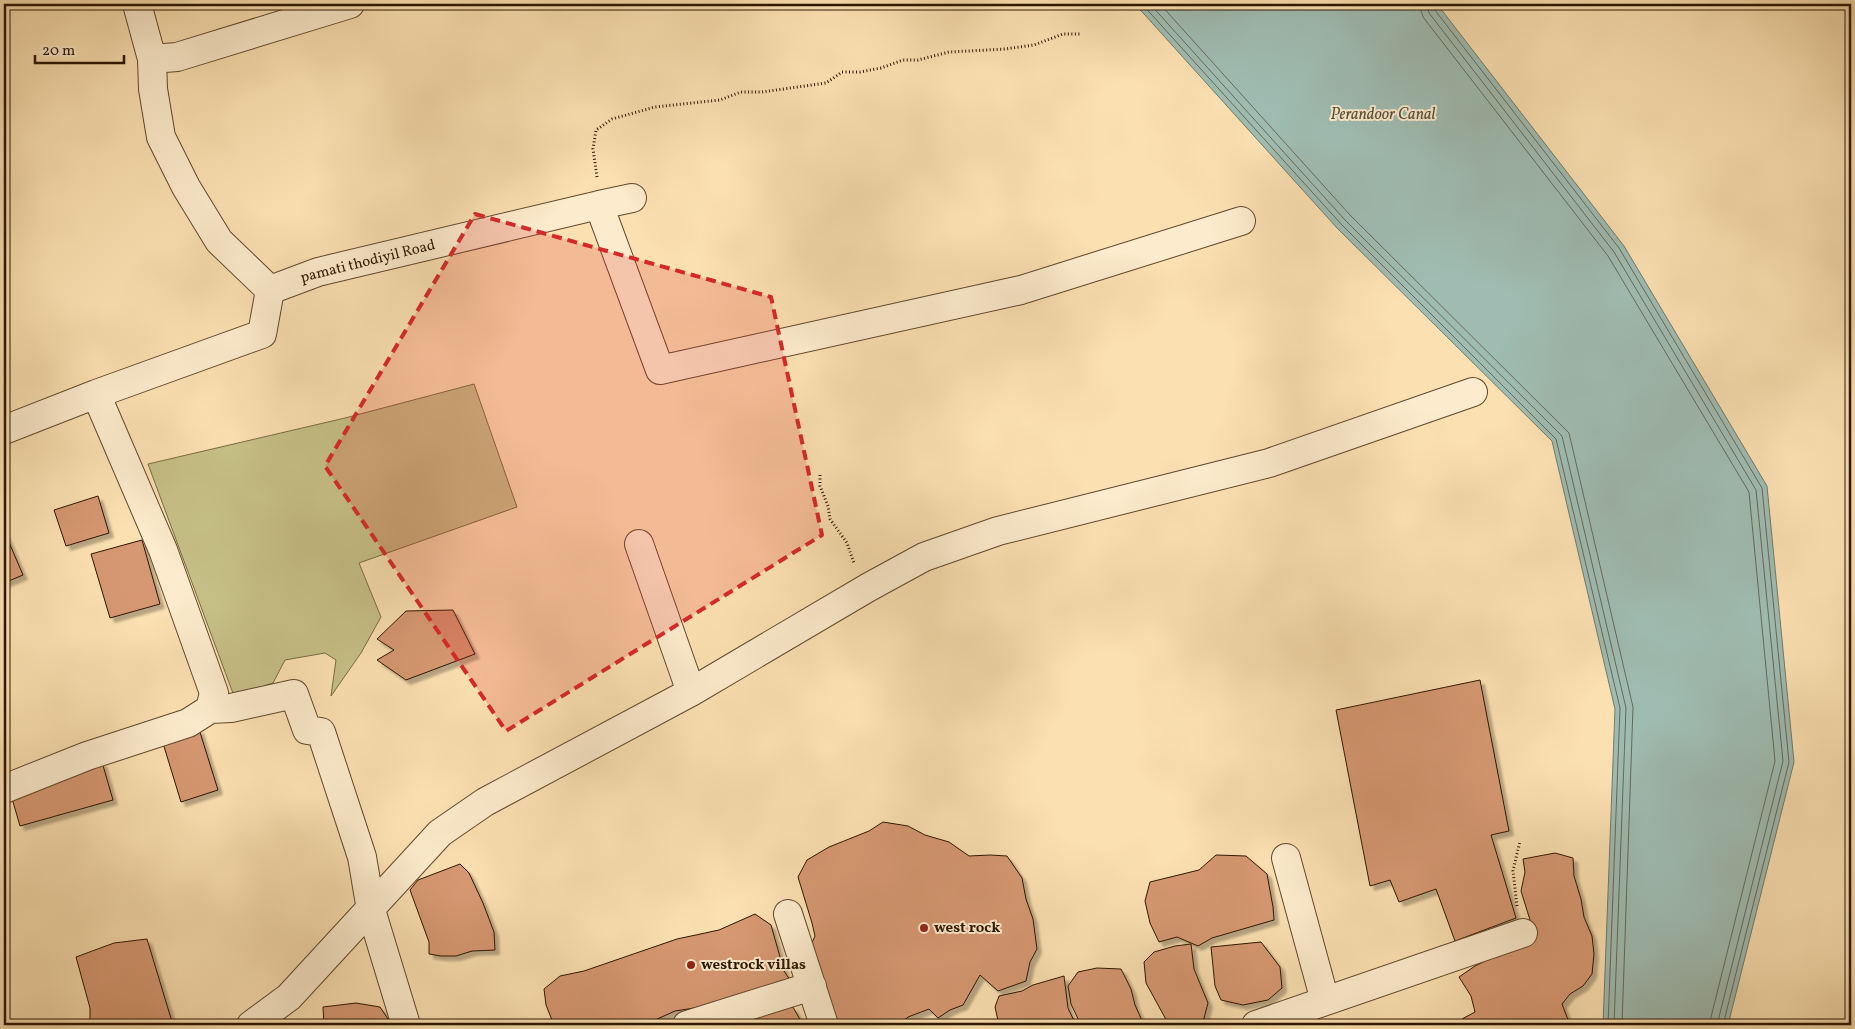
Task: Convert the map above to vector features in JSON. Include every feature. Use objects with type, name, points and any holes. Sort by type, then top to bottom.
[{"type":"street","points":[[4,430],[96,394],[262,334],[270,290],[219,241],[182,179],[161,137],[153,89],[152,59],[137,4]]},
{"type":"street","points":[[152,59],[177,57],[348,4]]},
{"type":"street","name":"pamati thodiyil Road","points":[[270,290],[318,272],[632,198]]},
{"type":"street","points":[[599,205],[660,370],[1021,290],[1241,221]]},
{"type":"street","points":[[251,1025],[289,998],[440,833],[484,802],[691,692],[869,587],[924,557],[998,531],[1269,463],[1473,392]]},
{"type":"street","points":[[96,394],[163,550],[214,694],[210,709]]},
{"type":"street","points":[[639,544],[691,692]]},
{"type":"street","points":[[4,789],[87,756],[188,723],[210,709],[231,708],[294,694],[307,730],[321,732],[362,857],[371,910],[406,1025]]},
{"type":"street","points":[[1286,858],[1325,1001]]},
{"type":"street","points":[[788,914],[824,1025]]},
{"type":"street","points":[[1256,1025],[1523,933]]},
{"type":"street","points":[[687,1025],[812,986]]},
{"type":"path","points":[[599,205],[596,162],[593,149],[596,130],[612,119],[655,107],[720,100],[741,92],[762,92],[826,83],[842,72],[867,71],[903,60],[918,60],[950,52],[1034,45],[1063,34],[1080,34]]},
{"type":"path","points":[[820,475],[820,486],[828,506],[830,519],[847,543],[854,564],[869,587]]},
{"type":"path","points":[[1520,841],[1513,871],[1515,894],[1523,933]]},
{"type":"highlighted area","points":[[475,214],[771,297],[822,535],[506,731],[325,466]]},
{"type":"shaded area","points":[[474,384],[517,507],[359,563],[381,617],[361,653],[331,696],[336,660],[325,653],[285,660],[273,683],[234,696],[148,464],[345,418]]},
{"type":"water","name":"Perandoor Canal","points":[[1135,4],[1437,4],[1624,246],[1767,486],[1794,762],[1728,1025],[1603,1025],[1615,709],[1552,441],[1337,228]]},
{"type":"building","points":[[98,496],[109,533],[66,546],[54,510]]},
{"type":"building","points":[[4,534],[23,575],[4,583]]},
{"type":"building","points":[[142,540],[160,604],[110,618],[91,554]]},
{"type":"building","points":[[453,610],[475,654],[406,680],[377,660],[394,650],[377,639],[406,611]]},
{"type":"building","points":[[1480,680],[1509,831],[1491,835],[1516,918],[1455,941],[1436,889],[1399,902],[1390,880],[1370,886],[1336,710]]},
{"type":"building","points":[[199,729],[218,790],[181,802],[162,740]]},
{"type":"building","points":[[102,762],[113,800],[20,826],[9,788]]},
{"type":"building","name":"west rock","points":[[883,822],[908,826],[925,835],[949,842],[969,856],[1007,856],[1022,878],[1026,899],[1033,919],[1037,949],[1030,962],[1026,981],[998,991],[980,975],[963,1005],[950,1010],[938,1018],[929,1009],[908,1017],[899,1025],[838,1025],[830,1019],[811,945],[815,936],[798,877],[807,860],[829,847],[869,831]]},
{"type":"building","points":[[1555,853],[1573,858],[1574,876],[1584,917],[1592,936],[1594,954],[1592,974],[1583,986],[1570,994],[1562,1004],[1570,1025],[1458,1025],[1462,1019],[1475,1012],[1471,996],[1459,977],[1475,966],[1535,936],[1521,891],[1525,872],[1523,859]]},
{"type":"building","points":[[1216,855],[1246,856],[1267,874],[1274,920],[1212,938],[1198,946],[1177,937],[1159,942],[1150,923],[1145,901],[1150,882],[1199,870]]},
{"type":"building","points":[[460,864],[469,873],[483,903],[494,932],[495,950],[472,951],[456,956],[429,954],[429,942],[410,890],[418,880]]},
{"type":"building","name":"westrock villas","points":[[755,914],[771,925],[784,971],[792,983],[707,1006],[675,1011],[644,1025],[554,1025],[546,1005],[544,989],[560,976],[584,971],[677,939],[719,930]]},
{"type":"building","points":[[147,939],[173,1025],[90,1025],[90,1008],[76,957],[114,943]]},
{"type":"building","points":[[1261,942],[1280,967],[1282,988],[1268,1000],[1243,1005],[1221,1000],[1215,986],[1211,947]]},
{"type":"building","points":[[1191,944],[1194,969],[1208,1003],[1203,1022],[1198,1025],[1169,1025],[1146,983],[1144,962],[1154,952]]},
{"type":"building","points":[[1097,968],[1121,969],[1131,989],[1135,1005],[1144,1025],[1081,1025],[1071,1004],[1068,986],[1078,972]]},
{"type":"building","points":[[1064,976],[1068,1008],[1076,1025],[999,1025],[995,1007],[999,996],[1022,991],[1033,985]]},
{"type":"building","points":[[356,1003],[380,1007],[392,1025],[324,1025],[323,1007]]},
{"type":"building","name":"westrock villas","points":[[793,1007],[803,1025],[721,1025],[765,1011]]},
{"type":"place","name":"west rock","points":[[924,928]]},
{"type":"place","name":"westrock villas","points":[[691,965]]}]
